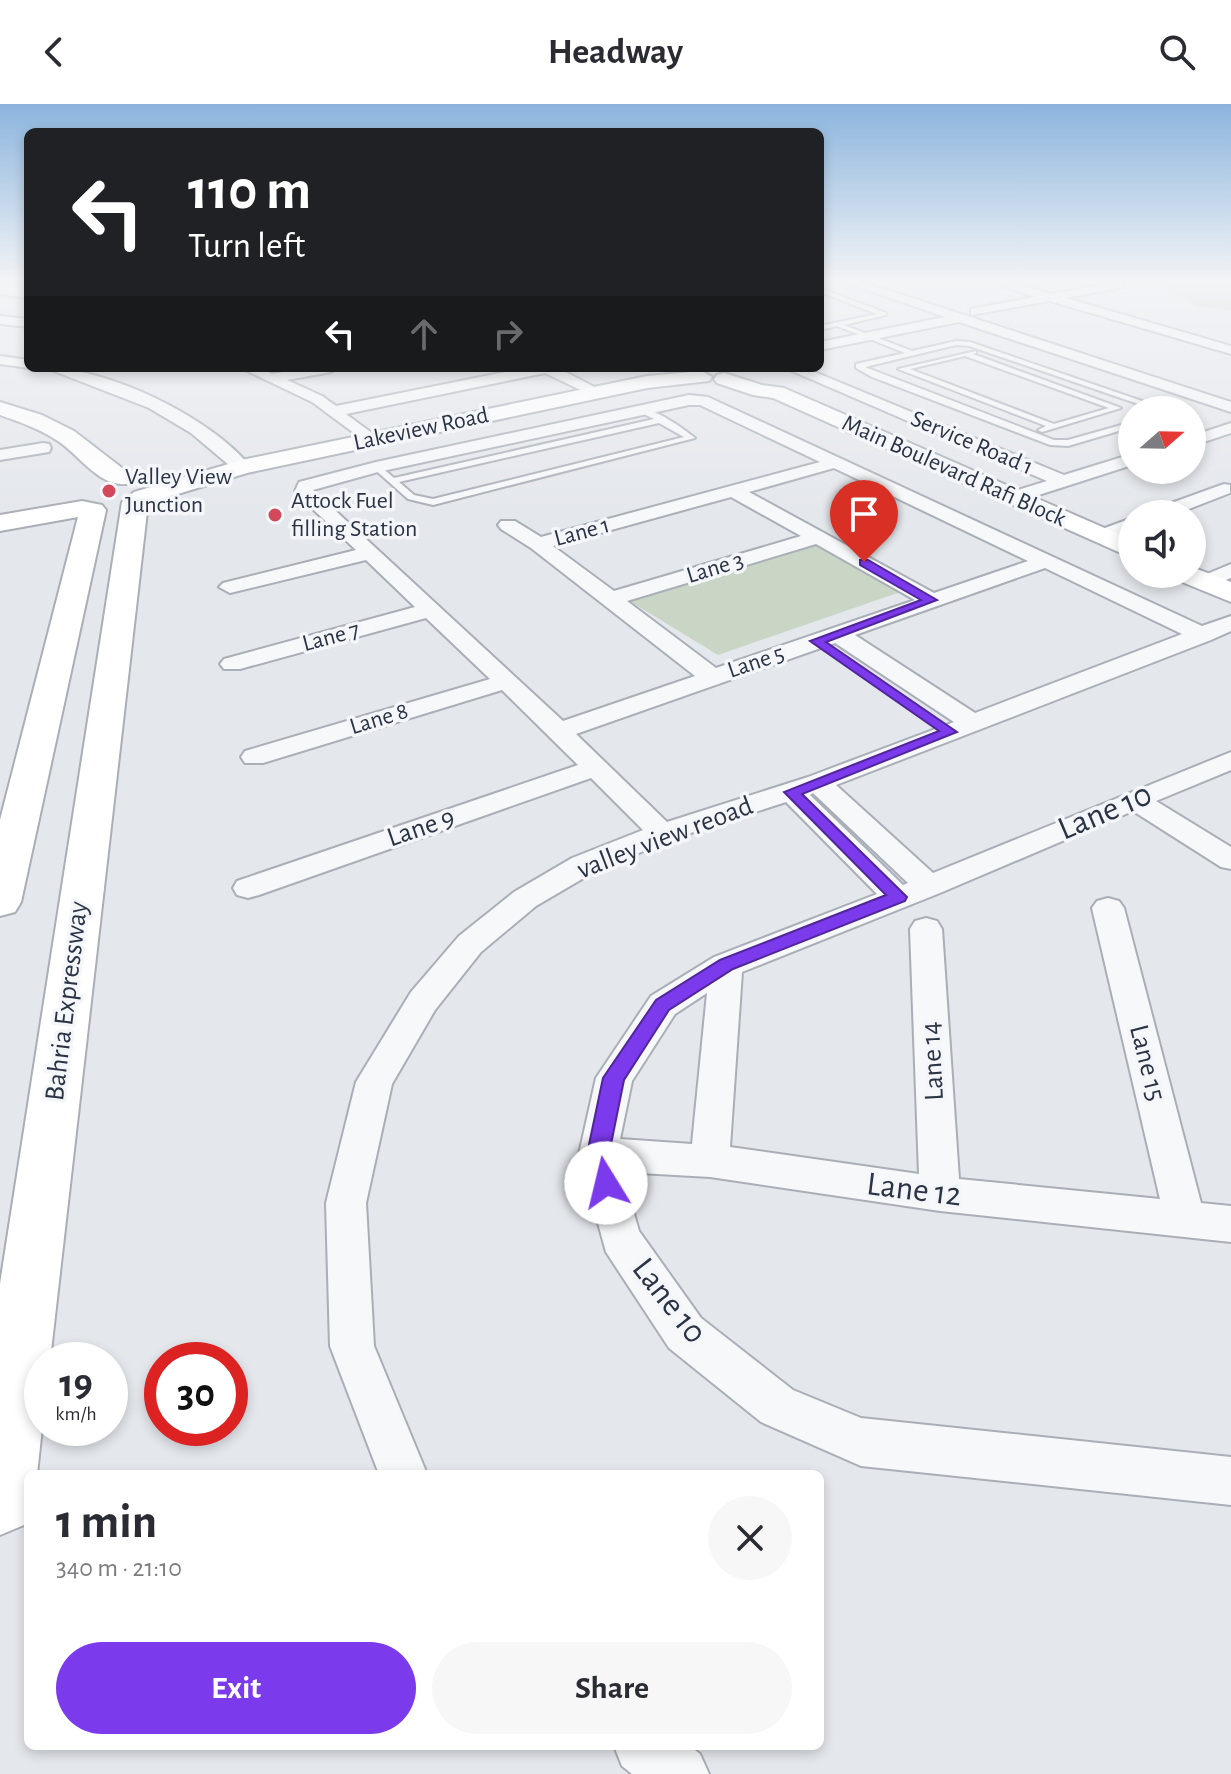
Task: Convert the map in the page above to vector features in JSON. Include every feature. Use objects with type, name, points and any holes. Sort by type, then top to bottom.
[{"type":"main road","name":"Lakeview Road","points":[[112,495],[686,372]]},
{"type":"main road","points":[[694,372],[760,391],[777,392],[778,387],[759,372]]},
{"type":"main road","points":[[724,379],[754,372]]},
{"type":"main road","name":"Main Boulevard Rafi Block","points":[[777,392],[1118,544]]},
{"type":"main road","points":[[0,408],[24,415],[68,437],[108,473],[112,495],[0,902]]},
{"type":"main road","points":[[0,424],[20,432],[51,456]]},
{"type":"main road","points":[[0,512],[112,495]]},
{"type":"main road","points":[[0,523],[112,495]]},
{"type":"main road","name":"Bahria Expressway","points":[[0,1501],[18,1242],[112,495]]},
{"type":"main road","points":[[1206,582],[1231,593]]},
{"type":"street","points":[[1084,359],[1231,407]]},
{"type":"street","points":[[1123,359],[1231,393]]},
{"type":"street","points":[[0,360],[24,363]]},
{"type":"street","points":[[67,372],[118,386],[165,407],[212,440],[242,467]]},
{"type":"street","points":[[258,372],[317,399],[370,440]]},
{"type":"street","points":[[272,378],[307,372]]},
{"type":"street","points":[[335,411],[527,372]]},
{"type":"street","points":[[555,372],[596,392]]},
{"type":"street","name":"Service Road 1","points":[[802,372],[1063,481]]},
{"type":"street","points":[[561,400],[599,420]]},
{"type":"street","points":[[662,833],[559,731],[304,491],[312,483],[384,474],[454,451],[689,400],[703,400],[1044,562],[1217,629]]},
{"type":"street","points":[[1206,436],[1231,428]]},
{"type":"street","points":[[421,429],[454,451]]},
{"type":"street","points":[[1206,439],[1231,443]]},
{"type":"street","points":[[0,455],[51,456]]},
{"type":"street","name":"Lane 1","points":[[538,544],[838,462]]},
{"type":"street","name":"Service Road 1","points":[[1014,497],[1118,463]]},
{"type":"street","points":[[1195,500],[1224,489]]},
{"type":"street","points":[[734,491],[931,600]]},
{"type":"street","points":[[508,525],[538,544]]},
{"type":"street","points":[[1101,536],[1118,529]]},
{"type":"street","name":"Lane 3","points":[[611,599],[819,537]]},
{"type":"street","name":"Lane 1","points":[[538,544],[712,677]]},
{"type":"street","points":[[230,587],[370,553]]},
{"type":"street","name":"Lane 5","points":[[559,731],[1044,562]]},
{"type":"street","points":[[1206,576],[1231,570]]},
{"type":"street","name":"Lane 7","points":[[232,664],[430,610]]},
{"type":"street","name":"valley view reoad","points":[[401,1470],[352,1346],[346,1203],[374,1082],[423,1001],[470,944],[537,892],[583,865],[662,833],[804,788],[1217,629]]},
{"type":"street","points":[[827,638],[961,727]]},
{"type":"street","name":"Lane 8","points":[[254,757],[504,682]]},
{"type":"street","name":"Lane 10","points":[[1231,760],[726,965],[663,1005],[614,1078],[598,1154],[621,1239],[685,1333],[777,1406],[861,1442],[1231,1481]]},
{"type":"street","name":"Lane 9","points":[[248,888],[594,768]]},
{"type":"street","points":[[804,788],[914,891]]},
{"type":"street","points":[[1134,800],[1231,860]]},
{"type":"street","name":"Lane 15","points":[[1108,908],[1185,1218]]},
{"type":"street","name":"Lane 14","points":[[926,929],[940,1194]]},
{"type":"street","points":[[710,1161],[726,965]]},
{"type":"street","name":"Lane 12","points":[[598,1154],[710,1161],[940,1194],[1231,1224]]},
{"type":"street","points":[[647,1750],[680,1774]]},
{"type":"lane","points":[[885,359],[859,366],[875,375],[1053,443],[1068,443],[1118,428]]},
{"type":"lane","points":[[875,375],[944,359]]},
{"type":"lane","points":[[979,359],[1117,408]]},
{"type":"lane","points":[[1016,359],[1126,396]]},
{"type":"lane","points":[[902,369],[1053,426]]},
{"type":"lane","points":[[1027,435],[1117,408]]},
{"type":"lane","points":[[384,474],[411,497],[433,502],[691,438],[643,410]]},
{"type":"lane","points":[[384,474],[662,420]]},
{"type":"green space","points":[[820,539],[909,589],[718,655],[623,597]]},
{"type":"place","name":"Valley View Junction","points":[[109,491]]},
{"type":"place","name":"Attock Fuel filling Station","points":[[275,515]]},
{"type":"route","points":[[606,1183],[598,1154],[614,1078],[663,1005],[726,965],[898,897],[791,792],[950,732],[816,641],[931,600],[864,562]]}]
